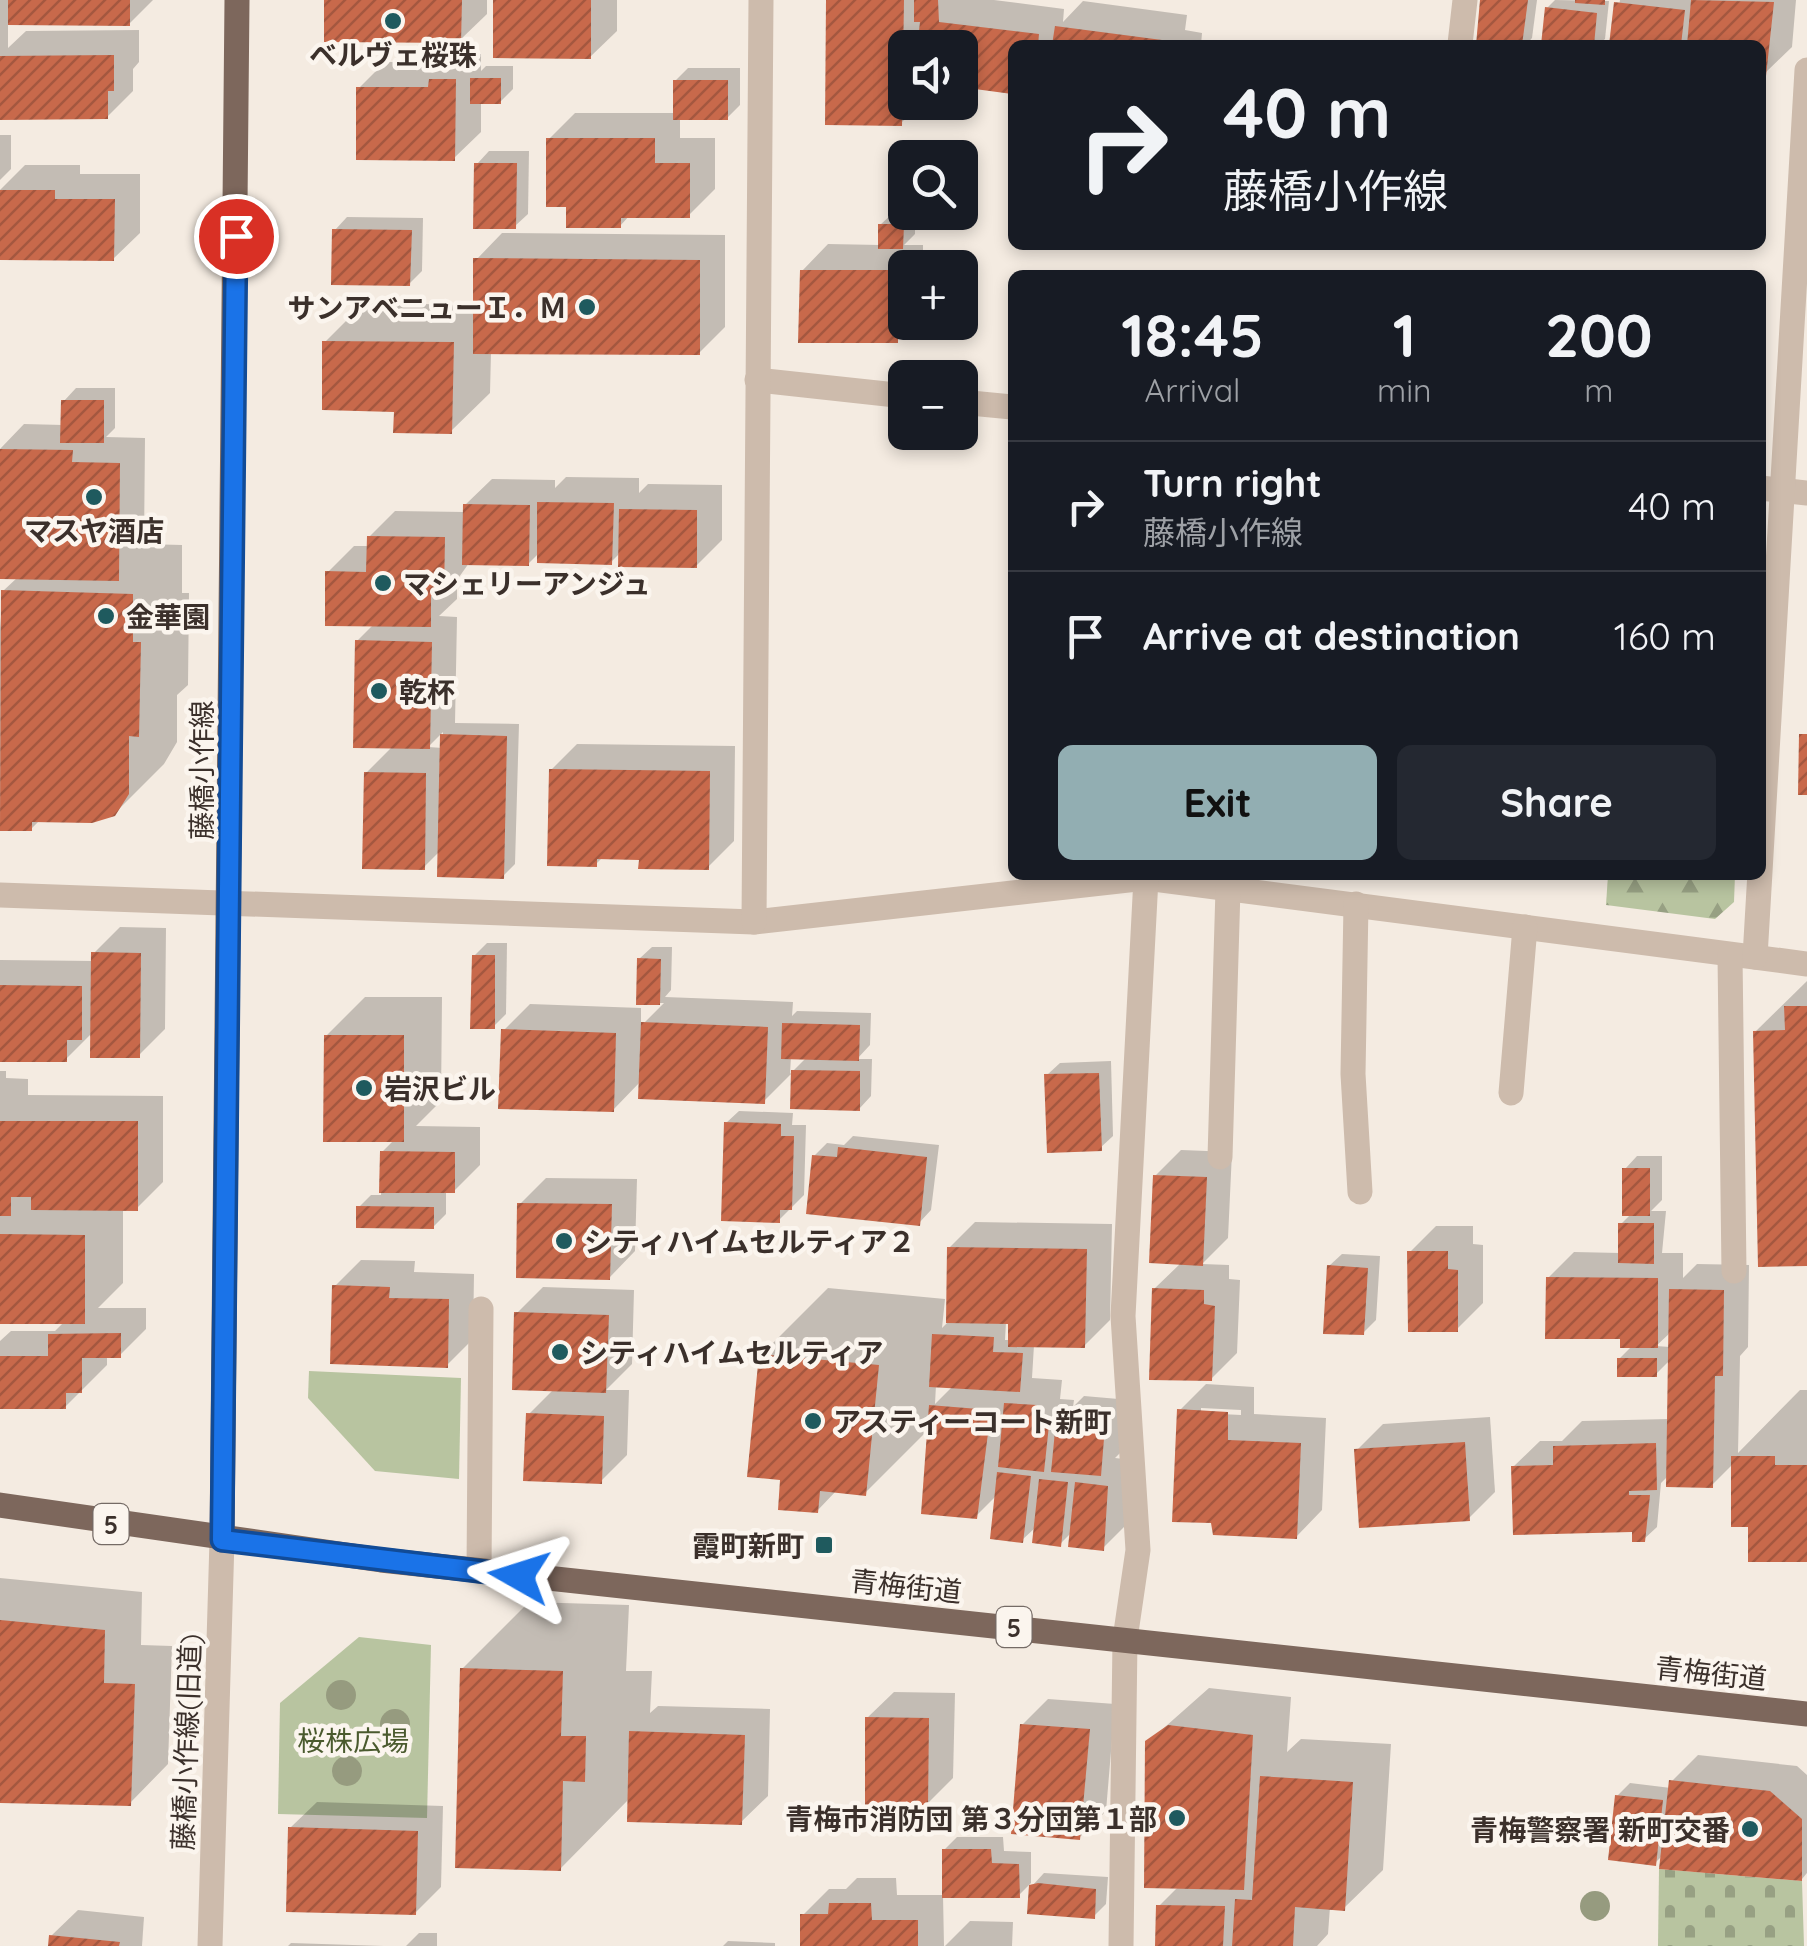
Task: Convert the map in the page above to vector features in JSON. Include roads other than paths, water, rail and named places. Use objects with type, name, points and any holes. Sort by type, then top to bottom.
[{"type":"main road","name":"藤橋小作線","points":[[222,1540],[237,0]]},
{"type":"main road","name":"青梅街道","points":[[0,1505],[222,1540],[480,1572],[1807,1714]]},
{"type":"street","points":[[754,922],[761,0]]},
{"type":"street","points":[[1460,40],[1464,0]]},
{"type":"street","points":[[1766,690],[1784,490],[1807,70]]},
{"type":"street","points":[[758,380],[888,394]]},
{"type":"street","points":[[978,404],[1008,408]]},
{"type":"street","points":[[0,896],[754,922],[1128,880]]},
{"type":"street","points":[[1121,1946],[1125,1639],[1138,1550],[1123,1316],[1146,880]]},
{"type":"street","points":[[1161,880],[1807,964]]},
{"type":"street","points":[[1734,1271],[1742,956],[1749,880]]},
{"type":"street","points":[[1220,1158],[1228,889]]},
{"type":"street","points":[[1356,904],[1353,1074],[1360,1192]]},
{"type":"street","points":[[1511,1093],[1525,927]]},
{"type":"street","points":[[480,1572],[481,1309]]},
{"type":"street","name":"藤橋小作線(旧道)","points":[[210,1946],[222,1540]]},
{"type":"place","name":"ベルヴェ桜珠","points":[[393,21]]},
{"type":"place","name":"サンアベニューＩ．Ｍ","points":[[587,307]]},
{"type":"place","name":"マスヤ酒店","points":[[94,497]]},
{"type":"place","name":"マシェリーアンジュ","points":[[383,583]]},
{"type":"place","name":"金華園","points":[[106,616]]},
{"type":"place","name":"乾杯","points":[[379,691]]},
{"type":"place","name":"岩沢ビル","points":[[364,1088]]},
{"type":"place","name":"シティハイムセルティア２","points":[[564,1241]]},
{"type":"place","name":"シティハイムセルティア","points":[[560,1352]]},
{"type":"place","name":"アスティーコート新町","points":[[813,1421]]},
{"type":"place","name":"霞町新町","points":[[824,1545]]},
{"type":"place","name":"青梅市消防団 第３分団第１部","points":[[1177,1818]]},
{"type":"place","name":"青梅警察署 新町交番","points":[[1750,1829]]},
{"type":"park label","name":"桜株広場","points":[[353,1740]]}]
